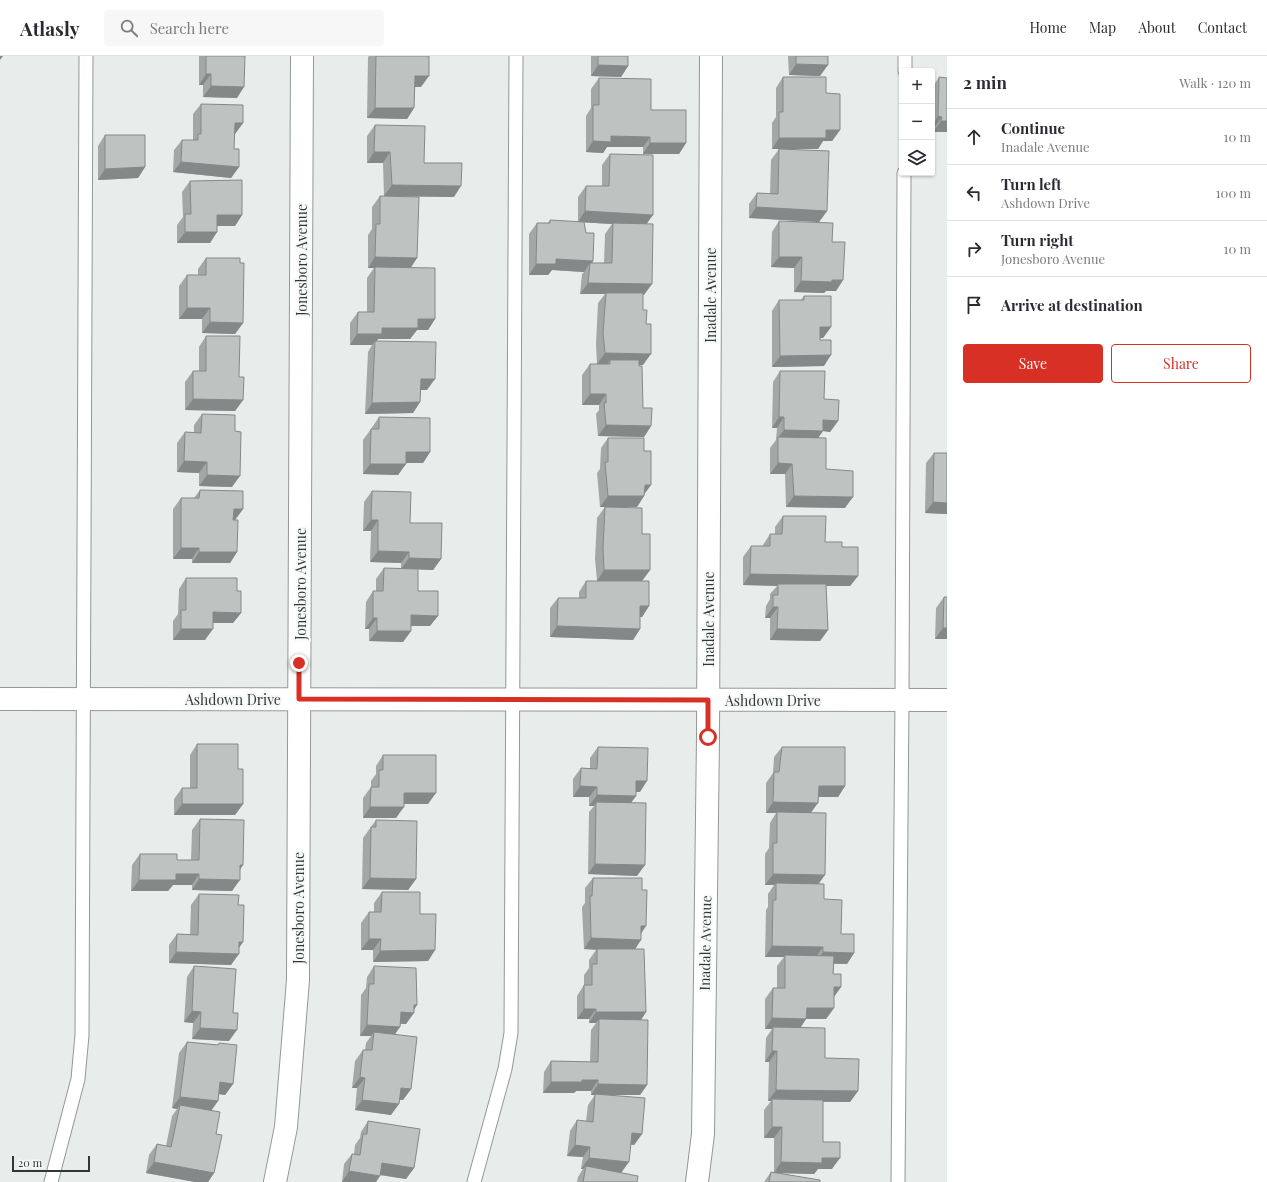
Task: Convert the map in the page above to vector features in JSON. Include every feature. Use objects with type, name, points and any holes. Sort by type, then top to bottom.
[{"type":"street","name":"Jonesboro Avenue","points":[[275,1182],[286,1127],[298,980],[302,56]]},
{"type":"street","name":"Inadale Avenue","points":[[697,1182],[703,1134],[708,700],[711,56]]},
{"type":"street","name":"Ashdown Drive","points":[[0,699],[947,700]]},
{"type":"lane","points":[[51,1182],[78,1079],[81,1049],[84,699],[86,56]]},
{"type":"lane","points":[[474,1182],[505,1069],[511,1033],[514,699],[516,56]]},
{"type":"lane","points":[[905,56],[905,68]]},
{"type":"lane","points":[[898,1182],[904,176]]},
{"type":"building","points":[[206,56],[245,56],[244,87],[211,86],[211,74],[206,74]]},
{"type":"building","points":[[376,56],[429,56],[429,76],[415,76],[414,108],[375,108]]},
{"type":"building","points":[[598,56],[628,56],[628,66],[598,65]]},
{"type":"building","points":[[796,56],[828,56],[828,65],[796,64]]},
{"type":"building","points":[[783,77],[826,77],[826,93],[840,94],[840,130],[826,130],[826,138],[779,138],[779,112],[783,112]]},
{"type":"building","points":[[939,77],[947,78],[947,121],[941,121],[942,117],[938,116]]},
{"type":"building","points":[[599,78],[651,79],[651,110],[686,110],[686,143],[650,143],[650,137],[611,136],[611,142],[593,141],[593,105],[599,105]]},
{"type":"building","points":[[201,104],[243,105],[243,123],[235,123],[234,149],[239,149],[239,167],[181,162],[182,140],[198,140],[198,134],[201,134]]},
{"type":"building","points":[[375,125],[425,126],[424,163],[462,163],[461,186],[392,185],[390,152],[374,152]]},
{"type":"building","points":[[105,135],[145,135],[145,167],[105,169]]},
{"type":"building","points":[[779,149],[829,151],[827,211],[756,207],[757,193],[778,194]]},
{"type":"building","points":[[610,154],[653,155],[653,215],[585,211],[586,186],[609,186]]},
{"type":"building","points":[[242,180],[242,215],[217,215],[217,232],[185,232],[185,214],[191,214],[190,181]]},
{"type":"building","points":[[380,196],[419,197],[417,258],[375,257],[376,224],[380,224]]},
{"type":"building","points":[[550,220],[584,222],[586,233],[594,233],[593,261],[556,259],[556,264],[536,264],[537,223],[550,223]]},
{"type":"building","points":[[779,221],[833,223],[832,242],[845,242],[843,280],[832,280],[832,282],[801,281],[802,257],[779,257]]},
{"type":"building","points":[[613,223],[653,224],[652,284],[588,283],[590,263],[612,263]]},
{"type":"building","points":[[206,258],[240,258],[240,263],[244,263],[243,323],[210,322],[210,308],[187,308],[187,275],[206,275]]},
{"type":"building","points":[[375,267],[435,268],[435,319],[418,319],[418,328],[382,328],[382,334],[357,334],[358,312],[374,312]]},
{"type":"building","points":[[606,293],[643,293],[643,310],[647,310],[646,324],[651,324],[651,354],[605,353],[603,333]]},
{"type":"building","points":[[804,296],[831,296],[831,327],[820,327],[820,340],[831,340],[831,355],[780,356],[779,300],[804,300]]},
{"type":"building","points":[[206,336],[240,336],[239,377],[244,377],[243,400],[193,399],[193,371],[206,371]]},
{"type":"building","points":[[375,341],[436,342],[435,379],[421,379],[420,402],[372,403]]},
{"type":"building","points":[[610,360],[639,360],[639,366],[642,366],[643,408],[652,408],[651,426],[606,425],[604,403],[606,403],[606,394],[590,394],[590,364],[610,364]]},
{"type":"building","points":[[780,371],[825,371],[824,399],[839,400],[838,421],[823,420],[823,431],[784,430],[784,417],[779,417]]},
{"type":"building","points":[[202,414],[235,415],[235,431],[241,432],[240,476],[207,475],[207,462],[184,461],[185,432],[201,433]]},
{"type":"building","points":[[379,417],[430,418],[430,452],[406,452],[406,464],[370,464],[371,429],[379,429]]},
{"type":"building","points":[[778,437],[826,438],[826,469],[853,471],[853,497],[794,496],[792,464],[778,463]]},
{"type":"building","points":[[608,438],[644,438],[644,451],[651,451],[651,485],[645,485],[644,496],[608,496],[605,462],[608,462]]},
{"type":"building","points":[[934,453],[947,453],[947,503],[933,502]]},
{"type":"building","points":[[200,490],[243,491],[243,509],[234,509],[233,520],[238,520],[237,552],[199,552],[199,548],[181,548],[181,498],[199,498]]},
{"type":"building","points":[[372,491],[411,492],[410,523],[442,523],[441,559],[409,558],[409,552],[378,551],[378,520],[371,520]]},
{"type":"building","points":[[605,507],[642,508],[642,534],[650,534],[650,570],[604,570],[603,548]]},
{"type":"building","points":[[783,516],[826,516],[825,542],[842,542],[842,547],[858,547],[858,576],[750,574],[751,546],[770,546],[770,534],[782,534]]},
{"type":"building","points":[[384,568],[418,569],[418,591],[438,591],[438,616],[411,615],[411,631],[377,631],[377,618],[373,618],[373,591],[383,591]]},
{"type":"building","points":[[186,578],[237,578],[237,591],[241,591],[241,613],[213,612],[213,629],[181,629],[181,610],[186,610]]},
{"type":"building","points":[[586,581],[649,581],[649,606],[640,606],[640,629],[557,626],[558,598],[586,598]]},
{"type":"building","points":[[778,584],[826,584],[828,630],[777,629],[778,607],[773,607],[773,595],[778,595]]},
{"type":"building","points":[[944,597],[947,597],[947,628],[943,628]]},
{"type":"building","points":[[197,744],[238,744],[238,769],[243,769],[243,804],[182,804],[182,788],[197,788]]},
{"type":"building","points":[[598,747],[648,748],[647,781],[636,781],[636,796],[597,795],[597,787],[580,786],[581,768],[597,769]]},
{"type":"building","points":[[782,747],[845,747],[845,786],[819,786],[818,803],[773,802],[774,772],[779,772]]},
{"type":"building","points":[[383,755],[436,755],[436,793],[404,793],[404,807],[370,807],[371,787],[379,787],[379,770],[383,770]]},
{"type":"building","points":[[596,802],[646,803],[645,865],[595,864]]},
{"type":"building","points":[[777,812],[826,813],[825,875],[773,874],[773,843],[777,843]]},
{"type":"building","points":[[200,819],[244,820],[243,865],[240,865],[240,880],[199,879],[199,874],[176,874],[176,880],[139,880],[140,854],[177,854],[177,860],[199,860]]},
{"type":"building","points":[[376,820],[417,821],[416,879],[370,878],[371,827],[376,827]]},
{"type":"building","points":[[593,878],[642,878],[642,890],[647,890],[646,926],[641,926],[641,940],[591,938],[590,896],[592,896]]},
{"type":"building","points":[[776,883],[824,884],[824,899],[842,900],[841,934],[854,934],[854,953],[823,952],[823,947],[772,946],[773,900],[776,900]]},
{"type":"building","points":[[382,892],[420,892],[420,914],[436,914],[435,950],[380,951],[381,939],[369,939],[369,912],[381,912]]},
{"type":"building","points":[[199,894],[239,895],[238,905],[244,905],[243,942],[239,942],[239,954],[176,952],[177,934],[198,935]]},
{"type":"building","points":[[597,949],[644,949],[646,1012],[596,1012],[596,1009],[584,1009],[584,985],[592,985],[592,964],[597,964]]},
{"type":"building","points":[[785,955],[834,956],[833,974],[841,974],[841,987],[834,987],[834,1008],[807,1008],[806,1019],[772,1018],[773,988],[785,988]]},
{"type":"building","points":[[194,966],[236,969],[233,1013],[238,1013],[237,1030],[200,1028],[201,1012],[192,1011]]},
{"type":"building","points":[[374,966],[416,968],[417,1005],[414,1005],[414,1013],[401,1012],[400,1027],[367,1025],[369,984],[374,984]]},
{"type":"building","points":[[599,1019],[648,1020],[647,1085],[598,1084],[598,1080],[582,1080],[582,1082],[551,1082],[551,1061],[598,1062]]},
{"type":"building","points":[[773,1027],[825,1028],[825,1058],[859,1059],[858,1091],[776,1090],[777,1051],[772,1051]]},
{"type":"building","points":[[374,1032],[417,1037],[411,1089],[401,1088],[399,1104],[362,1100],[365,1078],[360,1077],[363,1050],[372,1050]]},
{"type":"building","points":[[187,1042],[237,1045],[233,1084],[220,1082],[218,1101],[180,1097]]},
{"type":"building","points":[[595,1094],[645,1098],[642,1134],[632,1133],[629,1162],[589,1158],[590,1147],[575,1145],[577,1120],[593,1122]]},
{"type":"building","points":[[772,1099],[823,1100],[823,1142],[840,1142],[840,1158],[822,1158],[822,1163],[781,1162],[782,1127],[772,1127]]},
{"type":"building","points":[[180,1105],[220,1112],[216,1134],[222,1135],[214,1173],[154,1162],[157,1144],[171,1147]]},
{"type":"building","points":[[368,1121],[420,1129],[414,1168],[382,1163],[380,1176],[349,1171],[352,1154],[360,1155],[363,1134],[367,1134]]},
{"type":"building","points":[[586,1166],[638,1176],[637,1182],[583,1182]]},
{"type":"building","points":[[771,1172],[820,1180],[820,1182],[769,1182]]},
{"type":"route","points":[[299,663],[299,699],[708,700],[708,737]]}]
